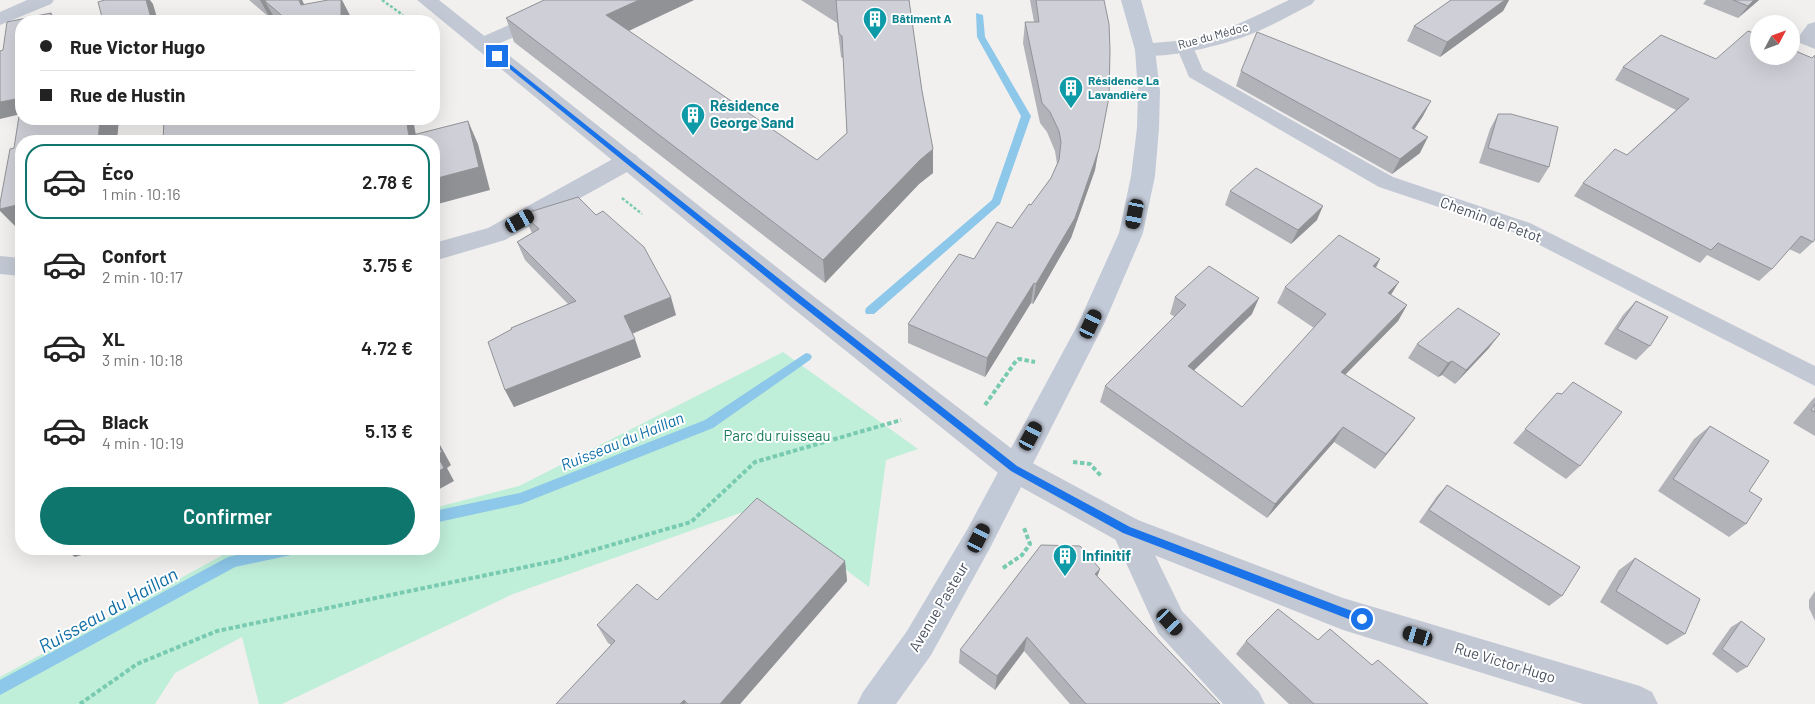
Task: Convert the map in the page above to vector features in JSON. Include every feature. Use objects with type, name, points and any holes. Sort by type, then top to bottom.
[{"type":"main road","name":"Avenue Pasteur","points":[[875,704],[919,643],[979,538],[1091,324],[1131,234],[1143,176],[1148,128],[1148,87],[1145,50],[1131,0]]},
{"type":"street","points":[[0,19],[44,0]]},
{"type":"street","name":"Rue Victor Hugo","points":[[427,0],[799,299],[1014,468],[1126,530],[1343,614],[1640,704]]},
{"type":"street","points":[[482,44],[582,0]]},
{"type":"street","name":"Rue du Médoc","points":[[1145,50],[1185,46],[1238,32],[1304,0]]},
{"type":"street","points":[[1815,28],[1807,39],[1815,43]]},
{"type":"street","points":[[440,250],[496,234],[628,161]]},
{"type":"street","points":[[0,265],[15,266]]},
{"type":"street","points":[[1126,530],[1170,622],[1247,704]]},
{"type":"lane","name":"Chemin de Petot","points":[[1185,46],[1195,73],[1386,182],[1523,228],[1815,377]]},
{"type":"path","points":[[382,0],[404,15]]},
{"type":"path","points":[[966,430],[1019,359],[1067,368]]},
{"type":"path","points":[[80,704],[137,664],[217,631],[560,560],[691,522],[755,462],[902,420],[935,406]]},
{"type":"green space","name":"Parc du ruisseau","points":[[783,352],[918,449],[886,460],[869,587],[760,506],[513,594],[282,704],[259,704],[242,637],[175,673],[155,704],[0,704],[0,677],[223,555],[440,555],[440,506],[519,486]]},
{"type":"building","points":[[105,0],[146,0],[150,15],[101,15],[98,2]]},
{"type":"building","points":[[299,0],[301,5],[328,0],[341,0],[341,15],[281,15],[265,1]]},
{"type":"building","name":"Résidence George Sand","points":[[544,0],[639,0],[606,15],[817,160],[847,133],[842,36],[839,34],[836,0],[909,0],[922,91],[933,149],[823,260],[506,18]]},
{"type":"building","points":[[1036,0],[1104,0],[1109,24],[1109,97],[1099,149],[1075,218],[1036,284],[1034,283],[987,358],[908,324],[959,254],[974,259],[997,222],[1012,228],[1051,178],[1059,160],[1061,142],[1059,131],[1050,112],[1042,103],[1025,22],[1039,22]]},
{"type":"building","points":[[1451,0],[1505,0],[1447,42],[1414,26]]},
{"type":"building","points":[[1733,0],[1754,0],[1748,6]]},
{"type":"building","points":[[15,20],[15,99],[0,102],[0,51],[3,50],[7,22]]},
{"type":"building","points":[[1748,31],[1750,32],[1750,65],[1800,65],[1800,53],[1812,58],[1815,55],[1815,239],[1813,242],[1801,236],[1772,269],[1718,243],[1711,250],[1583,183],[1615,149],[1627,155],[1689,99],[1623,67],[1661,35],[1716,59]]},
{"type":"building","points":[[1257,32],[1431,101],[1412,128],[1428,137],[1400,159],[1241,71]]},
{"type":"building","points":[[1498,114],[1511,114],[1558,127],[1549,167],[1488,148]]},
{"type":"building","points":[[468,121],[479,167],[440,177],[440,135],[413,135]]},
{"type":"building","points":[[18,125],[99,125],[99,135],[16,135]]},
{"type":"building","points":[[164,125],[407,125],[409,135],[163,135]]},
{"type":"building","points":[[15,142],[15,205],[0,209],[10,149],[14,148]]},
{"type":"building","points":[[1256,168],[1323,206],[1298,230],[1230,191]]},
{"type":"building","points":[[578,197],[596,215],[603,211],[644,247],[671,297],[624,316],[635,339],[505,390],[488,342],[511,328],[576,301],[517,242],[539,229],[523,214]]},
{"type":"building","points":[[1339,235],[1380,259],[1373,266],[1399,282],[1388,293],[1407,305],[1341,372],[1415,418],[1386,454],[1343,427],[1275,504],[1105,386],[1186,305],[1175,297],[1209,266],[1259,298],[1188,366],[1242,407],[1326,314],[1285,287]]},
{"type":"building","points":[[1636,301],[1668,317],[1650,346],[1617,329]]},
{"type":"building","points":[[1458,308],[1500,334],[1466,370],[1452,361],[1448,363],[1417,344]]},
{"type":"building","points":[[1573,382],[1622,412],[1580,466],[1525,429],[1557,393],[1562,394]]},
{"type":"building","points":[[1815,404],[1815,412],[1811,410]]},
{"type":"building","points":[[1710,426],[1769,461],[1749,491],[1762,499],[1746,524],[1673,479]]},
{"type":"building","points":[[440,461],[444,468],[440,470]]},
{"type":"building","points":[[1447,485],[1580,567],[1562,596],[1429,510]]},
{"type":"building","points":[[757,498],[845,561],[720,704],[688,704],[684,700],[680,704],[556,704],[615,641],[597,625],[637,584],[657,600]]},
{"type":"building","points":[[1041,545],[1080,546],[1100,569],[1095,574],[1220,704],[1086,704],[1027,637],[997,676],[960,650]]},
{"type":"building","points":[[1635,558],[1700,599],[1685,634],[1616,591]]},
{"type":"building","points":[[1278,609],[1318,640],[1330,629],[1372,665],[1378,660],[1428,704],[1314,704],[1246,641]]},
{"type":"building","points":[[1741,621],[1765,639],[1747,667],[1722,649]]},
{"type":"waterway","name":"Ruisseau du Haillan","points":[[870,311],[996,202],[1026,116],[981,37],[979,15]]},
{"type":"waterway","name":"Ruisseau du Haillan","points":[[440,516],[521,498],[709,424],[806,357]]},
{"type":"waterway","name":"Ruisseau du Haillan","points":[[0,688],[233,561],[262,555]]},
{"type":"place","name":"Bâtiment A","points":[[875,40]]},
{"type":"place","name":"Résidence La Lavandière","points":[[1071,109]]},
{"type":"place","name":"Résidence George Sand","points":[[693,136]]},
{"type":"place","name":"Infinitif","points":[[1065,577]]},
{"type":"route","points":[[497,56],[799,299],[1014,468],[1126,530],[1343,614],[1362,619]]}]
